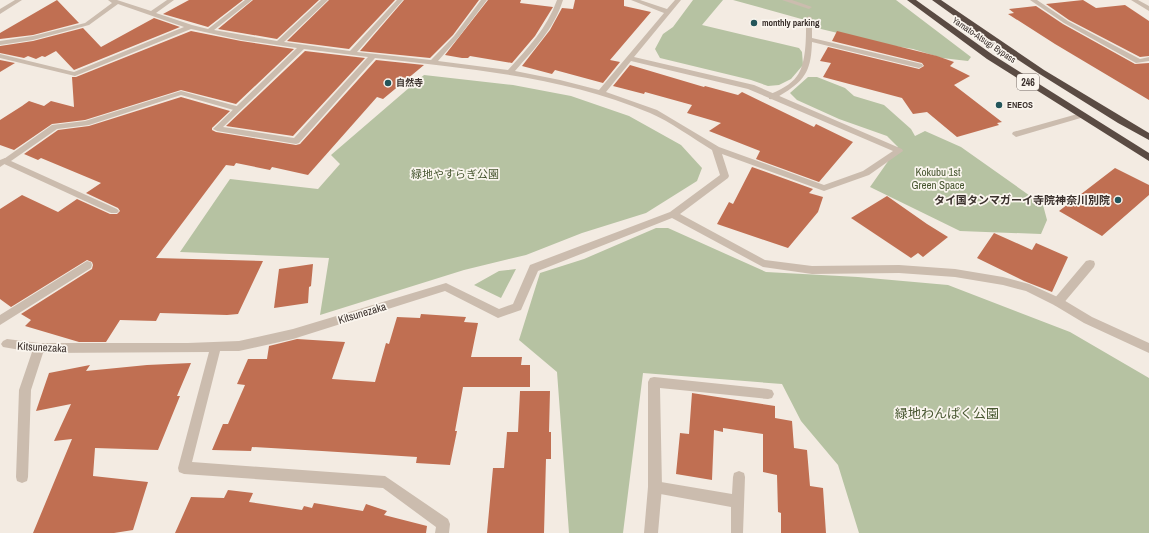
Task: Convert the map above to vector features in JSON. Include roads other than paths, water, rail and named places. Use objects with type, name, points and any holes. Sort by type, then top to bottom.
[{"type":"highway","name":"Yamato-Atsugi Bypass","points":[[911,0],[990,57],[1149,158]]},
{"type":"highway","name":"Yamato-Atsugi Bypass","points":[[936,0],[1012,52],[1103,111],[1149,137]]},
{"type":"street","points":[[0,12],[19,0]]},
{"type":"street","points":[[151,14],[171,0]]},
{"type":"street","points":[[208,32],[249,0]]},
{"type":"street","points":[[279,43],[326,0]]},
{"type":"street","points":[[352,53],[400,0]]},
{"type":"street","points":[[432,63],[456,37],[484,0]]},
{"type":"street","points":[[510,72],[538,40],[552,20],[560,0]]},
{"type":"street","points":[[634,0],[668,12]]},
{"type":"street","points":[[601,93],[678,0]]},
{"type":"street","points":[[785,0],[809,7]]},
{"type":"street","points":[[1033,0],[1066,22],[1149,67]]},
{"type":"street","points":[[1134,0],[1149,9]]},
{"type":"street","points":[[0,43],[33,38],[87,24],[114,1],[208,32],[302,47],[510,72],[560,82],[601,93],[654,112],[716,149],[824,188],[866,172],[899,151],[751,87],[629,58]]},
{"type":"street","points":[[772,97],[798,80],[804,73],[809,39],[809,18]]},
{"type":"street","points":[[0,56],[75,74],[190,27]]},
{"type":"street","points":[[809,39],[919,66]]},
{"type":"street","points":[[302,47],[217,129],[296,142],[374,55]]},
{"type":"street","points":[[1139,61],[1149,59]]},
{"type":"street","points":[[3,162],[55,127],[86,123],[181,93],[237,109]]},
{"type":"street","points":[[1016,134],[1081,115]]},
{"type":"street","name":"Kitsunezaka","points":[[7,344],[39,348],[238,346],[293,334],[446,287],[498,314],[518,307],[534,268],[673,214],[725,176],[716,149]]},
{"type":"street","points":[[3,162],[114,211]]},
{"type":"street","points":[[673,214],[763,262],[812,270],[899,269],[955,273],[1029,288],[1058,302],[1088,320],[1149,348]]},
{"type":"street","points":[[1058,302],[1090,264]]},
{"type":"street","points":[[0,321],[87,265]]},
{"type":"street","points":[[216,347],[184,468],[385,482],[443,528]]},
{"type":"street","points":[[22,477],[25,390],[39,348]]},
{"type":"street","points":[[651,533],[654,487],[654,382],[768,394]]},
{"type":"street","points":[[737,531],[739,477]]},
{"type":"street","points":[[654,487],[738,502]]},
{"type":"place","name":"monthly parking","points":[[754,23]]},
{"type":"place","name":"自然寺","points":[[388,83]]},
{"type":"place","name":"ENEOS","points":[[999,105]]},
{"type":"place","name":"タイ国タンマガーイ寺院神奈川別院","points":[[1118,200]]},
{"type":"park label","name":"緑地やすらぎ公園","points":[[455,174]]},
{"type":"park label","name":"Kokubu 1st Green Space","points":[[938,178]]},
{"type":"park label","name":"緑地わんぱく公園","points":[[947,413]]}]
